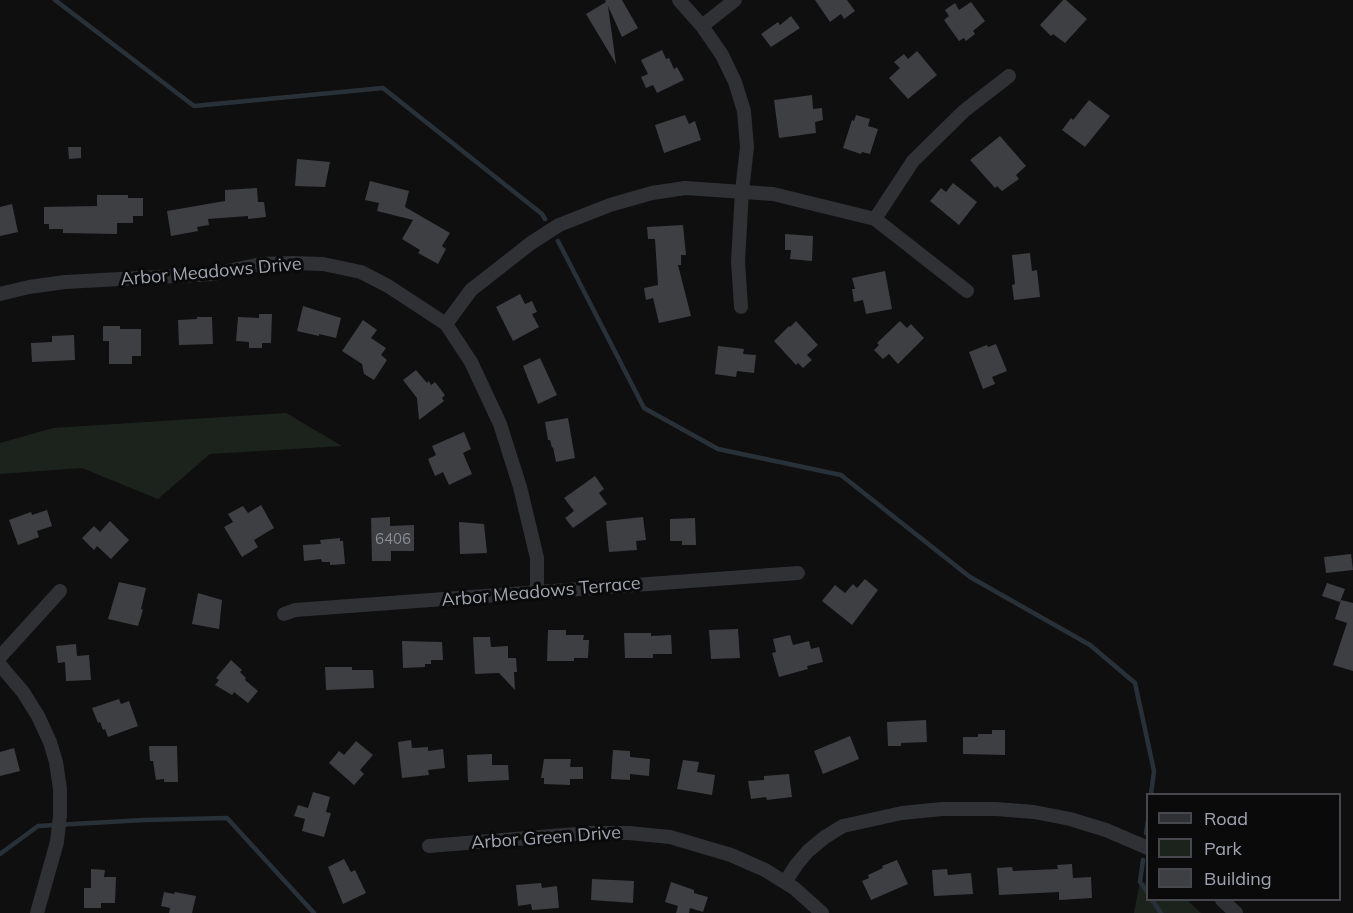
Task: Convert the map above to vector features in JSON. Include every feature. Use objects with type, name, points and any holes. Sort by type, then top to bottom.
[{"type":"street","points":[[679,0],[702,26],[722,56],[735,82],[744,111],[747,147],[738,261],[741,307]]},
{"type":"street","points":[[702,26],[735,0]]},
{"type":"street","points":[[875,219],[913,161],[964,111],[1009,76]]},
{"type":"street","points":[[446,324],[471,290],[531,243],[560,225],[610,205],[652,193],[685,188],[773,194],[875,219],[966,291]]},
{"type":"street","name":"Arbor Meadows Drive","points":[[0,294],[65,282],[213,274],[261,264],[323,264],[361,272],[388,286],[446,324],[471,362],[500,424],[520,487],[537,558],[537,591]]},
{"type":"street","name":"Arbor Meadows Terrace","points":[[284,614],[295,610],[798,573]]},
{"type":"street","points":[[0,657],[60,591]]},
{"type":"street","points":[[0,665],[23,692],[38,716],[50,742],[58,771],[60,815],[57,842],[37,913]]},
{"type":"street","points":[[785,882],[808,851],[843,826],[902,813],[942,809],[996,809],[1052,816],[1106,830],[1146,847]]},
{"type":"street","name":"Arbor Green Drive","points":[[429,846],[589,833],[660,836],[687,841],[731,855],[765,870],[785,882],[822,913]]},
{"type":"street","points":[[1223,901],[1236,913]]},
{"type":"green space","points":[[286,413],[342,446],[210,454],[158,499],[82,468],[0,474],[0,443],[53,428]]},
{"type":"green space","points":[[1140,882],[1146,883],[1146,901],[1188,901],[1201,913],[1134,913]]},
{"type":"building","points":[[605,0],[622,0],[638,28],[622,37],[608,6],[616,64],[586,14],[606,2]]},
{"type":"building","points":[[815,0],[847,0],[855,11],[844,19],[841,14],[830,22]]},
{"type":"building","points":[[1063,0],[1066,0],[1087,19],[1065,43],[1053,34],[1051,36],[1040,25]]},
{"type":"building","points":[[971,2],[985,21],[973,31],[975,34],[966,41],[964,38],[959,41],[944,20],[949,16],[945,10],[955,3],[959,10]]},
{"type":"building","points":[[791,16],[800,28],[771,47],[761,34],[778,22],[780,25]]},
{"type":"building","points":[[662,50],[666,59],[669,58],[674,69],[677,67],[684,80],[657,93],[653,85],[646,88],[641,77],[648,74],[641,60]]},
{"type":"building","points":[[917,51],[937,75],[908,99],[889,78],[900,68],[894,62],[904,54],[908,59]]},
{"type":"building","points":[[812,95],[813,109],[822,108],[823,120],[815,122],[816,133],[779,138],[774,100]]},
{"type":"building","points":[[1089,100],[1110,116],[1085,147],[1062,130]]},
{"type":"building","points":[[685,115],[689,124],[695,121],[701,140],[664,153],[655,125]]},
{"type":"building","points":[[856,115],[870,119],[868,126],[878,129],[870,154],[862,152],[861,154],[843,148],[852,120],[854,121]]},
{"type":"building","points":[[1000,136],[1026,166],[1016,175],[1019,179],[1002,191],[997,186],[995,188],[970,160]]},
{"type":"building","points":[[68,147],[81,147],[81,158],[69,159]]},
{"type":"building","points":[[297,159],[330,162],[325,187],[295,186]]},
{"type":"building","points":[[370,181],[409,191],[405,207],[450,233],[442,246],[446,249],[438,264],[418,253],[420,250],[402,239],[413,220],[377,211],[379,203],[365,200]]},
{"type":"building","points":[[953,183],[977,202],[959,225],[930,201],[941,188],[946,192]]},
{"type":"building","points":[[257,188],[258,202],[264,202],[266,217],[208,219],[209,225],[197,227],[198,231],[171,236],[167,211],[225,201],[225,190]]},
{"type":"building","points":[[97,195],[128,195],[128,198],[143,198],[143,216],[133,216],[133,223],[117,223],[117,234],[63,233],[63,229],[49,229],[49,224],[44,224],[44,207],[97,206]]},
{"type":"building","points":[[12,204],[18,232],[0,236],[0,207]]},
{"type":"building","points":[[683,225],[686,255],[681,255],[681,265],[678,265],[691,316],[659,323],[653,298],[646,300],[644,288],[658,285],[655,239],[648,239],[647,227]]},
{"type":"building","points":[[785,234],[813,236],[812,261],[790,259],[791,250],[785,250]]},
{"type":"building","points":[[1030,253],[1032,271],[1037,270],[1040,297],[1014,300],[1012,255]]},
{"type":"building","points":[[885,271],[892,309],[866,314],[863,300],[854,302],[852,289],[855,289],[852,278]]},
{"type":"building","points":[[520,294],[525,304],[532,301],[537,312],[532,314],[539,327],[513,341],[496,307]]},
{"type":"building","points":[[303,306],[341,318],[336,338],[297,331]]},
{"type":"building","points":[[259,314],[272,314],[271,343],[262,343],[262,348],[249,348],[249,342],[236,341],[238,317],[259,318]]},
{"type":"building","points":[[197,317],[212,317],[213,344],[179,345],[178,320],[197,319]]},
{"type":"building","points":[[363,320],[377,330],[371,338],[386,348],[381,355],[387,360],[374,380],[364,374],[362,364],[342,351]]},
{"type":"building","points":[[796,321],[818,345],[807,355],[812,360],[803,368],[798,363],[796,365],[774,341]]},
{"type":"building","points":[[900,321],[907,328],[911,324],[924,338],[898,364],[889,354],[883,359],[874,350],[879,345],[877,343]]},
{"type":"building","points":[[103,326],[141,329],[141,356],[132,356],[132,364],[109,364],[109,341],[103,341]]},
{"type":"building","points":[[74,335],[75,360],[32,362],[31,343],[52,342],[52,336]]},
{"type":"building","points":[[996,344],[1007,371],[992,377],[995,384],[983,389],[969,352]]},
{"type":"building","points":[[718,346],[744,349],[743,354],[756,355],[754,373],[737,371],[736,377],[715,374]]},
{"type":"building","points":[[540,358],[557,395],[538,404],[523,366]]},
{"type":"building","points":[[416,370],[427,383],[429,381],[431,385],[435,382],[445,395],[442,398],[444,401],[419,420],[417,398],[403,380]]},
{"type":"building","points":[[568,418],[575,458],[556,462],[553,447],[548,440],[545,422]]},
{"type":"building","points":[[464,432],[471,449],[463,453],[472,474],[449,485],[443,472],[435,476],[428,459],[436,455],[432,446]]},
{"type":"building","points":[[595,476],[604,489],[599,493],[607,504],[573,528],[565,518],[574,511],[564,498]]},
{"type":"building","points":[[261,505],[274,528],[254,540],[258,547],[242,557],[224,527],[233,522],[228,514],[243,506],[248,513]]},
{"type":"building","points":[[47,510],[52,526],[37,531],[39,537],[18,545],[9,520],[31,512],[32,515]]},
{"type":"building","points":[[390,517],[390,526],[414,525],[414,551],[391,551],[391,561],[372,561],[371,518]]},
{"type":"building","points":[[643,517],[646,540],[636,541],[637,550],[609,552],[606,521]]},
{"type":"building","points":[[695,518],[696,545],[682,545],[682,541],[670,541],[670,519]]},
{"type":"building","points":[[110,521],[129,540],[111,559],[97,546],[94,550],[82,538],[94,526],[100,532]]},
{"type":"building","points":[[459,522],[484,524],[487,553],[460,554]]},
{"type":"building","points":[[340,538],[340,541],[343,541],[345,564],[330,565],[330,562],[322,562],[321,559],[304,561],[303,545],[321,544],[320,540]]},
{"type":"building","points":[[1351,554],[1353,570],[1326,573],[1324,557]]},
{"type":"building","points":[[865,579],[878,590],[852,625],[822,601],[835,585],[845,593],[853,584],[857,588]]},
{"type":"building","points":[[119,582],[146,588],[138,626],[108,619]]},
{"type":"building","points":[[1327,583],[1345,589],[1340,602],[1322,596]]},
{"type":"building","points":[[198,593],[222,600],[219,629],[192,624]]},
{"type":"building","points":[[1341,600],[1353,603],[1353,671],[1333,665],[1347,623],[1335,619]]},
{"type":"building","points":[[738,629],[740,658],[711,659],[709,630]]},
{"type":"building","points":[[548,630],[566,630],[566,635],[584,635],[583,640],[589,640],[588,658],[574,658],[574,661],[547,661]]},
{"type":"building","points":[[624,633],[651,633],[651,636],[671,635],[672,654],[653,654],[653,658],[625,658]]},
{"type":"building","points":[[790,635],[793,645],[809,641],[811,649],[819,647],[823,662],[779,677],[772,653],[776,652],[773,639]]},
{"type":"building","points":[[473,637],[490,637],[491,647],[508,646],[508,658],[516,658],[515,690],[499,673],[475,674]]},
{"type":"building","points":[[402,641],[442,642],[443,660],[431,660],[431,664],[425,664],[425,667],[403,668]]},
{"type":"building","points":[[76,644],[77,656],[89,655],[91,680],[66,681],[65,662],[58,663],[56,646]]},
{"type":"building","points":[[231,660],[242,670],[240,672],[246,678],[245,680],[258,691],[248,703],[234,692],[232,695],[215,685],[219,680],[216,678]]},
{"type":"building","points":[[325,667],[373,670],[374,688],[326,690]]},
{"type":"building","points":[[119,699],[121,704],[129,701],[138,726],[108,737],[100,722],[98,723],[92,708]]},
{"type":"building","points":[[926,720],[927,742],[888,746],[887,722]]},
{"type":"building","points":[[992,730],[1005,730],[1005,755],[963,754],[963,737],[992,734]]},
{"type":"building","points":[[850,736],[859,759],[823,774],[814,751]]},
{"type":"building","points":[[411,740],[412,748],[428,747],[428,751],[443,749],[445,768],[428,770],[429,775],[402,778],[398,742]]},
{"type":"building","points":[[356,741],[373,755],[360,770],[364,774],[354,785],[329,763],[339,751],[344,755]]},
{"type":"building","points":[[149,746],[177,746],[178,782],[156,780],[153,761],[150,761]]},
{"type":"building","points":[[14,748],[20,771],[0,776],[0,752]]},
{"type":"building","points":[[613,750],[630,751],[630,757],[650,759],[649,776],[630,774],[630,780],[611,779]]},
{"type":"building","points":[[492,754],[492,765],[508,765],[509,780],[468,782],[467,755]]},
{"type":"building","points":[[544,759],[571,759],[570,767],[583,767],[583,779],[570,779],[570,785],[544,784],[544,778],[541,778]]},
{"type":"building","points":[[683,760],[699,762],[697,772],[715,775],[712,795],[677,789]]},
{"type":"building","points":[[789,774],[792,797],[751,799],[748,781],[764,780],[764,776]]},
{"type":"building","points":[[313,792],[330,797],[326,812],[331,813],[324,837],[302,831],[305,819],[294,816],[298,805],[308,808]]},
{"type":"building","points":[[344,859],[351,872],[355,870],[366,893],[343,904],[328,867]]},
{"type":"building","points":[[897,860],[908,884],[871,900],[862,881],[869,878],[868,875],[883,868],[882,866]]},
{"type":"building","points":[[1072,864],[1073,878],[1091,877],[1092,898],[1059,900],[1059,892],[999,895],[997,868],[1012,867],[1013,871],[1058,869],[1057,865]]},
{"type":"building","points":[[91,869],[105,870],[104,877],[116,877],[115,903],[101,903],[101,908],[84,908],[84,888],[91,888]]},
{"type":"building","points":[[947,869],[948,875],[971,873],[973,894],[934,896],[932,870]]},
{"type":"building","points":[[592,879],[634,881],[633,903],[591,900]]},
{"type":"building","points":[[671,882],[708,897],[703,912],[690,908],[689,913],[676,913],[678,906],[665,902]]},
{"type":"building","points":[[541,883],[542,888],[557,886],[559,908],[532,910],[531,904],[518,906],[516,885]]},
{"type":"building","points":[[164,892],[196,896],[192,913],[169,913],[170,908],[161,906]]},
{"type":"waterway","points":[[55,0],[194,106],[383,88],[542,214],[545,219]]},
{"type":"waterway","points":[[558,241],[644,408],[718,449],[841,475],[970,577],[1090,645],[1135,683],[1154,771],[1151,793]]},
{"type":"waterway","points":[[0,854],[38,826],[227,818],[314,913]]},
{"type":"waterway","points":[[1143,860],[1140,882],[1146,890]]},
{"type":"waterway","points":[[1153,901],[1161,913]]}]
